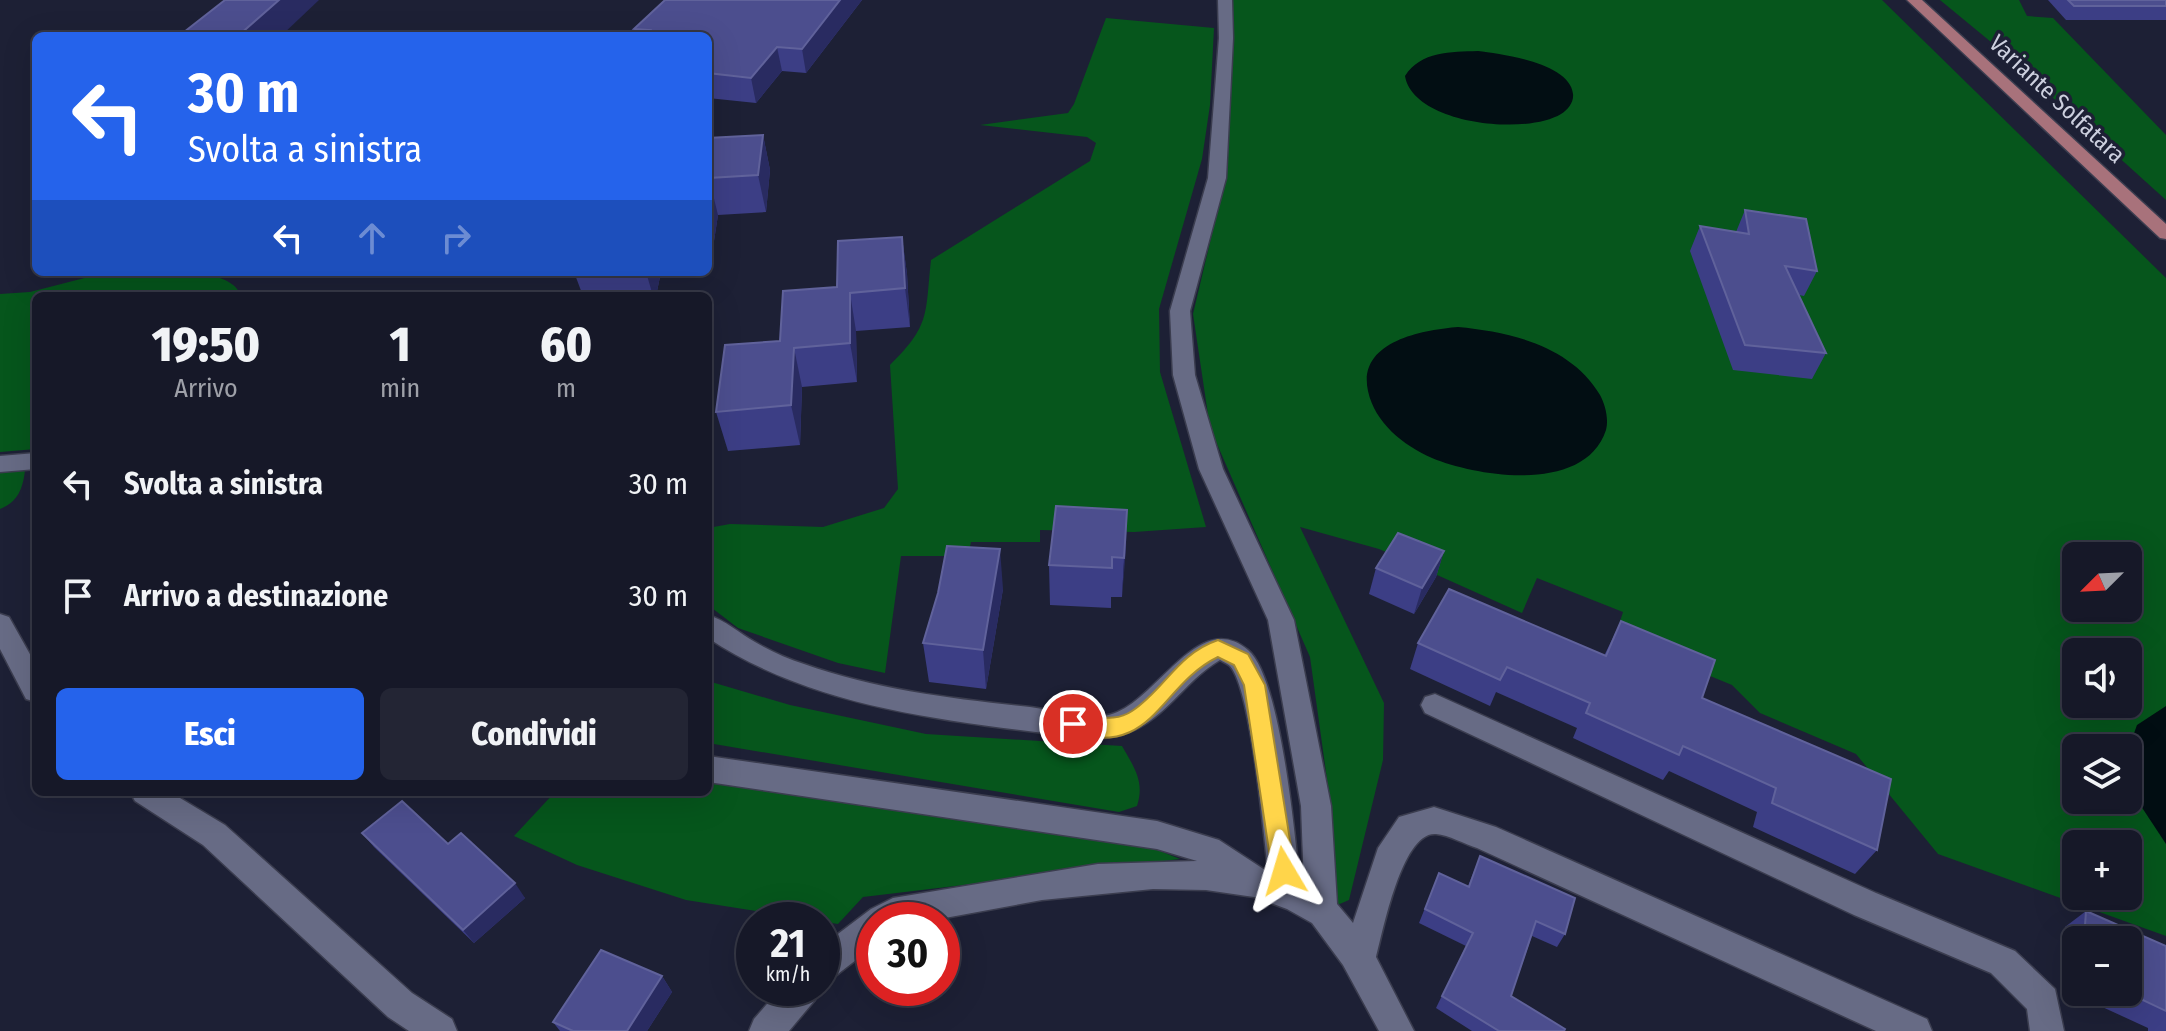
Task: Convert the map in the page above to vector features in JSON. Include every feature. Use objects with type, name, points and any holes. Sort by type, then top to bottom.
[{"type":"main road","name":"Variante Solfatara","points":[[1914,0],[2166,234]]},
{"type":"street","points":[[1225,0],[1226,38],[1217,178],[1180,311],[1184,375],[1211,469],[1281,620],[1316,806],[1321,910]]},
{"type":"street","points":[[0,464],[32,461]]},
{"type":"street","points":[[0,624],[32,684]]},
{"type":"street","points":[[712,628],[734,646],[793,672],[877,696],[1101,728],[1123,726],[1141,716],[1197,658],[1218,648],[1241,660],[1254,685],[1282,849],[1285,892]]},
{"type":"street","points":[[1435,705],[1865,904],[2003,962],[2043,1001],[2047,1031]]},
{"type":"street","points":[[712,770],[1157,835],[1208,850],[1250,880]]},
{"type":"street","points":[[151,796],[214,835],[400,1005],[440,1031]]},
{"type":"street","points":[[1359,957],[1393,848],[1410,827],[1434,820],[1485,837],[1915,1031]]},
{"type":"street","points":[[955,902],[1061,883],[1182,874],[1250,880],[1285,892],[1321,910],[1359,957],[1397,1031]]},
{"type":"street","points":[[766,1031],[788,1006]]},
{"type":"green space","points":[[1233,0],[1882,0],[2166,278],[2166,936],[2094,910],[2142,910],[2142,830],[2062,830],[2062,899],[1938,854],[1856,754],[1760,713],[1732,685],[1615,637],[1623,612],[1537,578],[1522,613],[1379,549],[1300,527],[1384,703],[1383,760],[1349,900],[1335,906],[1330,801],[1310,657],[1210,428],[1193,314],[1226,175]]},
{"type":"green space","points":[[1940,0],[2019,0],[2027,16],[2053,18],[2166,135],[2166,200],[1991,42]]},
{"type":"green space","points":[[1106,18],[1214,28],[1210,105],[1202,159],[1159,309],[1160,372],[1206,527],[1134,532],[1040,530],[1040,542],[971,542],[968,556],[901,556],[885,673],[838,663],[738,628],[712,608],[712,527],[730,524],[823,527],[884,508],[898,489],[890,365],[913,339],[924,318],[931,260],[1090,161],[1096,143],[1087,137],[980,125],[1068,113]]},
{"type":"green space","points":[[92,276],[213,276],[234,285],[238,292],[32,292],[32,449],[0,452],[0,294],[30,292]]},
{"type":"green space","points":[[25,470],[18,494],[0,509],[0,472]]},
{"type":"green space","points":[[712,682],[790,705],[926,734],[1122,746],[1134,768],[1140,789],[1137,806],[1119,812],[712,744]]},
{"type":"green space","points":[[712,784],[1140,843],[1180,859],[863,897],[840,922],[840,902],[736,902],[736,908],[686,900],[577,865],[514,836],[551,796],[712,796]]},
{"type":"shaded area","points":[[1478,51],[1533,62],[1560,75],[1569,83],[1573,94],[1570,106],[1561,114],[1544,121],[1498,124],[1472,121],[1448,115],[1428,105],[1413,92],[1405,76],[1428,57]]},
{"type":"shaded area","points":[[1458,327],[1498,333],[1538,344],[1573,364],[1588,378],[1605,407],[1606,430],[1594,450],[1576,464],[1554,472],[1502,474],[1476,471],[1432,458],[1392,432],[1377,413],[1368,391],[1367,374],[1372,360],[1396,341],[1411,335]]},
{"type":"shaded area","points":[[2166,706],[2166,844],[2142,808],[2142,734],[2134,734],[2137,725]]},
{"type":"building","points":[[225,0],[279,0],[243,32],[184,32]]},
{"type":"building","points":[[665,0],[840,0],[802,49],[777,47],[751,78],[712,73],[712,32],[648,32],[650,30],[634,29]]},
{"type":"building","points":[[2068,0],[2166,0],[2166,6],[2074,6]]},
{"type":"building","points":[[763,135],[758,175],[712,178],[712,138]]},
{"type":"building","points":[[1745,210],[1806,219],[1817,271],[1785,266],[1826,353],[1745,345],[1700,226],[1749,234]]},
{"type":"building","points":[[902,237],[905,288],[850,293],[850,343],[794,348],[791,405],[716,412],[725,345],[780,341],[783,291],[837,287],[838,241]]},
{"type":"building","points":[[1056,506],[1127,510],[1124,558],[1112,557],[1112,568],[1049,565]]},
{"type":"building","points":[[1398,533],[1444,551],[1422,588],[1376,568]]},
{"type":"building","points":[[947,546],[1000,549],[983,650],[923,643],[938,593]]},
{"type":"building","points":[[1449,589],[1606,656],[1621,621],[1715,660],[1702,698],[1891,779],[1877,850],[1772,803],[1776,788],[1683,746],[1679,755],[1586,713],[1590,703],[1507,667],[1500,680],[1418,643]]},
{"type":"building","points":[[402,801],[448,844],[461,833],[515,883],[463,930],[362,833]]},
{"type":"building","points":[[1480,856],[1575,898],[1565,934],[1536,921],[1511,996],[1564,1031],[1499,1031],[1442,996],[1473,933],[1425,909],[1439,873],[1469,887]]},
{"type":"building","points":[[2086,911],[2120,926],[2085,926]]},
{"type":"building","points":[[2142,936],[2166,946],[2166,1011],[2142,1000]]},
{"type":"building","points":[[601,950],[662,976],[627,1031],[573,1031],[553,1022]]},
{"type":"route","points":[[1073,724],[1101,728],[1123,726],[1141,716],[1197,658],[1218,648],[1241,660],[1254,685],[1284,871]]}]
